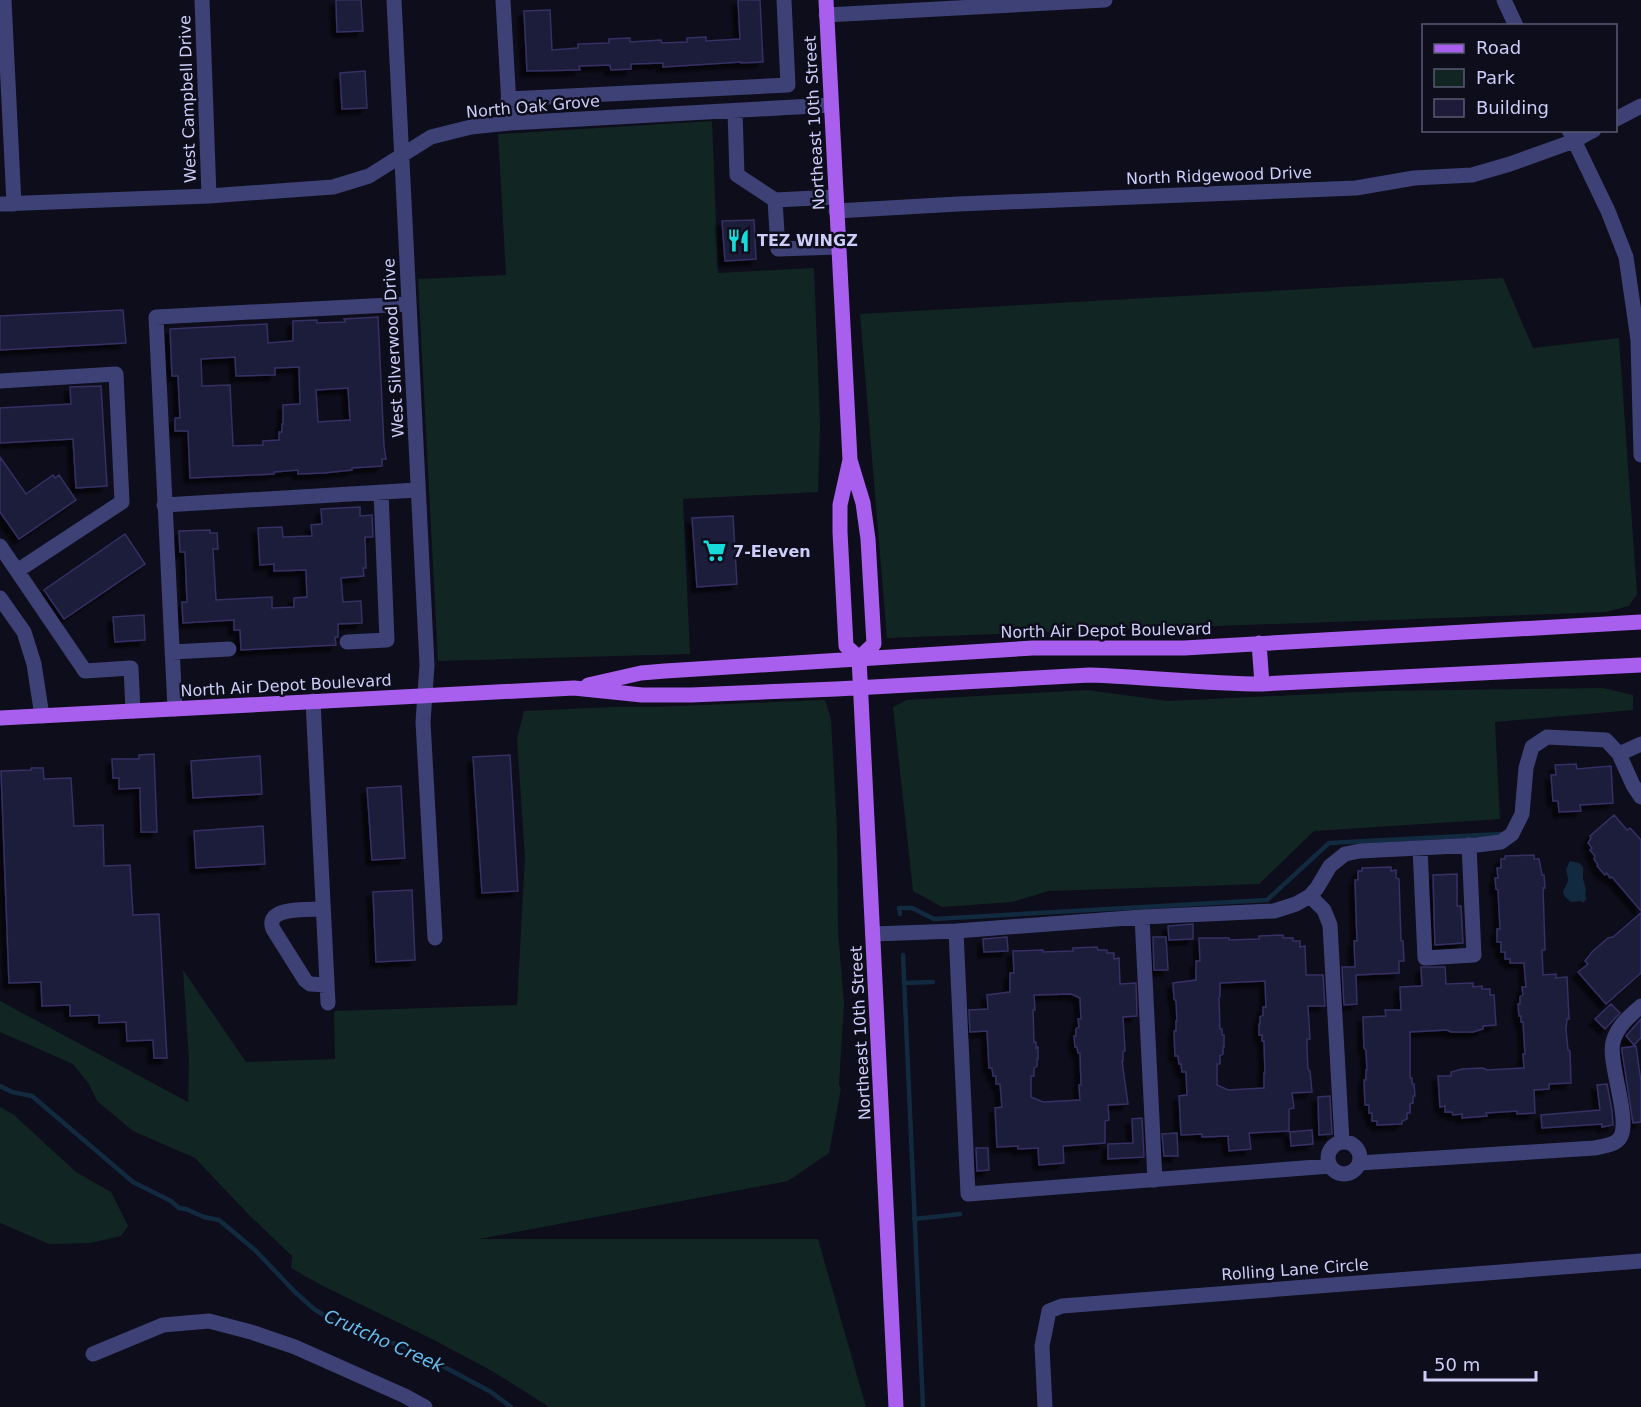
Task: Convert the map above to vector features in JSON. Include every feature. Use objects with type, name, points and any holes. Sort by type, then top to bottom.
[{"type":"main road","name":"Northeast 10th Street","points":[[826,8],[850,460],[863,503],[868,539],[874,644],[859,658]]},
{"type":"main road","name":"Northeast 10th Street","points":[[850,460],[840,505],[840,532],[846,646],[859,658],[861,688],[896,1407]]},
{"type":"main road","name":"North Air Depot Boulevard","points":[[574,688],[653,672],[706,667],[1033,648],[1151,648],[1641,622]]},
{"type":"main road","points":[[1259,643],[1262,684]]},
{"type":"main road","name":"North Air Depot Boulevard","points":[[0,718],[574,688],[642,695],[691,695],[1090,675],[1213,684],[1262,684],[1641,665]]},
{"type":"street","points":[[4,0],[7,204]]},
{"type":"street","name":"West Campbell Drive","points":[[202,0],[209,196]]},
{"type":"street","name":"West Silverwood Drive","points":[[394,0],[427,665],[423,722],[435,938]]},
{"type":"street","points":[[503,0],[510,123]]},
{"type":"street","points":[[508,99],[788,85],[784,0]]},
{"type":"street","points":[[826,8],[1105,0]]},
{"type":"street","points":[[1504,0],[1515,24]]},
{"type":"street","name":"North Oak Grove","points":[[7,204],[209,196],[333,187],[369,176],[431,138],[471,127],[831,105]]},
{"type":"street","points":[[1617,118],[1641,106]]},
{"type":"street","points":[[735,111],[737,175],[775,200],[778,249],[838,248]]},
{"type":"street","name":"North Ridgewood Drive","points":[[775,200],[836,204],[982,203],[1356,188],[1414,178],[1472,175],[1510,164],[1572,136],[1587,132]]},
{"type":"street","points":[[1572,136],[1608,211],[1626,257],[1640,339],[1641,455]]},
{"type":"street","points":[[175,709],[156,317],[409,304]]},
{"type":"street","points":[[0,381],[116,374],[122,502],[17,571]]},
{"type":"street","points":[[164,505],[417,490]]},
{"type":"street","points":[[347,642],[387,640],[381,492]]},
{"type":"street","points":[[0,546],[85,671],[131,668],[133,711]]},
{"type":"street","points":[[0,598],[24,632],[34,664],[42,716]]},
{"type":"street","points":[[172,652],[229,649]]},
{"type":"street","points":[[313,701],[328,1003]]},
{"type":"street","points":[[873,934],[1274,911],[1296,904],[1310,896],[1330,866],[1345,854],[1360,851],[1501,842],[1512,834],[1522,814],[1526,768],[1532,747],[1547,737],[1606,740],[1619,754],[1638,788]]},
{"type":"street","points":[[1619,754],[1641,744]]},
{"type":"street","points":[[1420,848],[1425,958],[1474,955],[1469,845]]},
{"type":"street","points":[[1310,896],[1324,910],[1330,925],[1342,1142]]},
{"type":"street","points":[[323,909],[288,911],[273,917],[271,923],[305,980],[310,984],[327,985]]},
{"type":"street","points":[[1142,917],[1155,1180]]},
{"type":"street","points":[[956,931],[968,1194],[1330,1166]]},
{"type":"street","points":[[1359,1163],[1583,1149],[1607,1146],[1618,1141],[1622,1136],[1623,1113],[1611,1051],[1619,1028],[1641,1005]]},
{"type":"street","points":[[1342,1142],[1351,1144],[1355,1147],[1359,1163],[1354,1171],[1344,1174],[1334,1171],[1330,1166],[1329,1152],[1336,1144],[1342,1142]]},
{"type":"street","name":"Rolling Lane Circle","points":[[1045,1407],[1042,1346],[1044,1329],[1049,1311],[1062,1306],[1641,1261]]},
{"type":"street","points":[[93,1354],[163,1325],[209,1321],[295,1347],[425,1407]]},
{"type":"green space","points":[[712,121],[718,273],[814,268],[820,425],[818,492],[683,499],[690,654],[438,661],[418,279],[506,275],[498,134]]},
{"type":"green space","points":[[1503,278],[1533,348],[1619,338],[1637,594],[1629,606],[1606,612],[887,638],[860,314]]},
{"type":"green space","points":[[1603,688],[1633,695],[1633,710],[1495,722],[1500,819],[1314,831],[1259,884],[1049,891],[1012,902],[942,907],[913,891],[893,707],[907,700],[1087,690],[1168,701],[1380,691]]},
{"type":"green space","points":[[825,700],[831,719],[837,830],[838,931],[844,1004],[839,1085],[841,1088],[829,1153],[788,1181],[479,1239],[818,1239],[866,1407],[549,1407],[492,1371],[291,1268],[292,1256],[195,1158],[133,1131],[97,1101],[89,1084],[73,1064],[0,1032],[0,1001],[188,1102],[189,1061],[183,970],[246,1062],[335,1059],[334,1011],[517,1005],[525,857],[517,739],[524,711]]},
{"type":"green space","points":[[0,1107],[14,1115],[76,1172],[111,1192],[128,1226],[121,1236],[90,1243],[49,1244],[0,1223]]},
{"type":"water","points":[[1570,861],[1579,863],[1583,867],[1585,897],[1587,898],[1583,903],[1581,901],[1571,902],[1563,893],[1568,879],[1566,869]]},
{"type":"building","points":[[336,0],[361,0],[363,31],[337,32]]},
{"type":"building","points":[[738,0],[760,0],[763,62],[663,67],[663,63],[631,64],[631,69],[611,70],[610,65],[579,66],[580,70],[527,71],[524,11],[550,10],[552,50],[578,48],[578,44],[609,43],[609,39],[630,38],[630,42],[661,40],[662,43],[687,42],[687,38],[706,37],[706,41],[740,39]]},
{"type":"building","points":[[365,71],[367,108],[342,109],[340,73]]},
{"type":"building","name":"TEZ WINGZ","points":[[754,220],[756,259],[725,261],[722,221]]},
{"type":"building","points":[[123,310],[126,343],[0,350],[0,316]]},
{"type":"building","points":[[378,317],[386,459],[382,459],[382,466],[324,473],[298,474],[298,470],[274,472],[274,474],[190,478],[188,431],[175,431],[175,418],[180,418],[178,376],[172,376],[170,329],[267,324],[268,343],[293,341],[293,321],[345,322],[344,319]],"holes":[[[235,357],[236,376],[275,375],[275,368],[299,367],[300,404],[283,405],[283,424],[282,432],[279,432],[279,440],[263,441],[263,445],[233,446],[230,385],[202,386],[201,359]],[[348,388],[350,420],[318,422],[316,390]]]},
{"type":"building","points":[[101,386],[107,486],[76,488],[73,439],[0,443],[0,408],[71,404],[70,387]]},
{"type":"building","points":[[0,457],[26,494],[53,475],[55,478],[59,475],[76,500],[19,539],[0,512]]},
{"type":"building","points":[[360,507],[360,516],[372,515],[373,537],[365,537],[364,576],[341,578],[343,602],[361,601],[362,623],[338,624],[336,645],[241,650],[240,630],[234,630],[234,620],[183,623],[182,602],[187,602],[185,552],[180,552],[179,531],[210,530],[210,533],[217,533],[218,549],[213,549],[216,600],[272,597],[272,608],[294,607],[294,598],[307,597],[306,570],[274,571],[274,564],[260,565],[258,528],[282,527],[283,537],[312,536],[311,525],[322,524],[321,509]]},
{"type":"building","name":"7-Eleven","points":[[733,516],[737,584],[697,587],[692,518]]},
{"type":"building","points":[[125,534],[145,564],[64,619],[44,590]]},
{"type":"building","points":[[144,615],[145,640],[115,642],[113,617]]},
{"type":"building","points":[[154,754],[157,832],[141,832],[140,788],[119,789],[119,778],[113,778],[112,759],[139,759],[139,755]]},
{"type":"building","points":[[510,755],[518,891],[482,893],[473,757]]},
{"type":"building","points":[[260,756],[262,794],[193,798],[191,761]]},
{"type":"building","points":[[1576,764],[1577,769],[1611,766],[1613,803],[1580,805],[1581,811],[1559,812],[1558,801],[1553,801],[1551,775],[1556,775],[1555,765]]},
{"type":"building","points":[[31,768],[43,768],[44,779],[71,778],[74,826],[103,825],[104,866],[130,865],[133,915],[159,914],[167,1058],[154,1058],[153,1040],[127,1041],[126,1022],[99,1023],[99,1015],[70,1016],[70,1005],[42,1006],[41,982],[9,983],[1,771],[31,770]]},
{"type":"building","points":[[401,786],[405,858],[372,860],[367,788]]},
{"type":"building","points":[[1614,815],[1627,830],[1630,828],[1641,840],[1641,911],[1612,877],[1610,878],[1607,873],[1605,875],[1597,866],[1595,856],[1590,850],[1592,848],[1588,843],[1590,836]]},
{"type":"building","points":[[263,826],[265,864],[196,868],[194,831]]},
{"type":"building","points":[[1534,855],[1534,859],[1539,859],[1545,888],[1543,888],[1545,950],[1542,950],[1543,975],[1556,974],[1556,978],[1567,977],[1569,1019],[1567,1019],[1566,1030],[1570,1051],[1571,1083],[1549,1084],[1549,1089],[1534,1090],[1535,1113],[1517,1114],[1517,1111],[1486,1113],[1487,1116],[1462,1118],[1462,1114],[1453,1115],[1452,1112],[1445,1112],[1445,1106],[1440,1107],[1438,1076],[1451,1076],[1451,1072],[1462,1069],[1524,1068],[1523,1022],[1519,1016],[1518,1004],[1523,995],[1522,987],[1526,987],[1524,963],[1510,963],[1510,959],[1505,959],[1505,952],[1501,952],[1501,942],[1497,942],[1497,929],[1500,929],[1498,890],[1495,878],[1498,878],[1497,868],[1501,868],[1501,859],[1505,859],[1505,856]]},
{"type":"building","points":[[1391,867],[1391,871],[1396,870],[1396,878],[1399,879],[1404,961],[1399,961],[1399,973],[1356,975],[1357,1004],[1344,1005],[1342,967],[1355,967],[1354,941],[1357,941],[1355,880],[1358,880],[1358,871],[1362,871],[1362,868]]},
{"type":"building","points":[[1457,874],[1457,906],[1461,906],[1463,943],[1435,945],[1433,875]]},
{"type":"building","points":[[412,890],[415,960],[376,962],[373,892]]},
{"type":"building","points":[[1641,913],[1641,973],[1606,1004],[1578,972],[1588,964],[1585,961],[1592,952]]},
{"type":"building","points":[[1193,924],[1193,939],[1169,940],[1168,926]]},
{"type":"building","points":[[1283,935],[1283,938],[1300,941],[1300,947],[1305,946],[1306,975],[1323,975],[1325,1006],[1308,1006],[1310,1039],[1307,1039],[1307,1049],[1312,1092],[1292,1093],[1294,1108],[1289,1109],[1289,1131],[1249,1133],[1251,1149],[1229,1151],[1228,1136],[1181,1135],[1179,1096],[1187,1095],[1186,1072],[1182,1072],[1178,1056],[1175,1056],[1174,1031],[1176,1031],[1177,1021],[1173,983],[1196,980],[1196,961],[1200,961],[1199,938],[1259,939],[1259,936]],"holes":[[[1265,981],[1266,1007],[1263,1007],[1263,1015],[1260,1017],[1259,1024],[1259,1035],[1262,1035],[1262,1041],[1264,1041],[1264,1088],[1228,1090],[1217,1085],[1217,1064],[1220,1064],[1220,1056],[1223,1054],[1224,1047],[1224,1035],[1220,1029],[1220,983]]]},
{"type":"building","points":[[1007,937],[1008,951],[984,952],[983,939]]},
{"type":"building","points":[[1153,937],[1166,937],[1168,970],[1154,970]]},
{"type":"building","points":[[1097,947],[1098,950],[1114,953],[1114,959],[1119,958],[1120,984],[1136,983],[1137,1016],[1123,1017],[1125,1051],[1123,1051],[1122,1061],[1128,1104],[1108,1105],[1109,1120],[1105,1121],[1105,1143],[1063,1146],[1064,1163],[1039,1165],[1038,1148],[997,1147],[995,1108],[1002,1107],[1000,1084],[996,1084],[996,1076],[993,1076],[992,1068],[989,1068],[987,1031],[970,1032],[969,1010],[988,1009],[987,995],[1010,992],[1010,973],[1014,973],[1013,951],[1073,951],[1073,948]],"holes":[[[1071,994],[1080,998],[1081,1019],[1078,1019],[1079,1027],[1074,1036],[1075,1047],[1080,1053],[1080,1100],[1043,1102],[1031,1097],[1031,1076],[1034,1076],[1034,1068],[1037,1066],[1038,1059],[1038,1047],[1036,1048],[1036,1042],[1034,1042],[1034,995]]]},
{"type":"building","points":[[1421,967],[1445,967],[1446,984],[1473,983],[1473,987],[1482,986],[1482,989],[1490,989],[1490,995],[1494,995],[1496,1025],[1483,1026],[1483,1029],[1473,1032],[1447,1030],[1410,1032],[1410,1078],[1414,1084],[1415,1096],[1413,1096],[1413,1103],[1410,1104],[1410,1113],[1407,1113],[1407,1119],[1402,1121],[1402,1124],[1377,1125],[1377,1121],[1372,1121],[1369,1105],[1365,1105],[1364,1080],[1366,1080],[1367,1070],[1363,1017],[1386,1016],[1385,1010],[1401,1010],[1400,987],[1422,986]]},
{"type":"building","points":[[1611,1004],[1620,1013],[1605,1029],[1595,1019]]},
{"type":"building","points":[[1641,1019],[1641,1038],[1634,1045],[1626,1036]]},
{"type":"building","points":[[1636,1046],[1641,1082],[1641,1122],[1633,1123],[1622,1048]]},
{"type":"building","points":[[1607,1084],[1613,1125],[1542,1128],[1541,1115],[1600,1110],[1597,1085]]},
{"type":"building","points":[[1330,1096],[1332,1134],[1319,1135],[1318,1097]]},
{"type":"building","points":[[1142,1118],[1144,1157],[1108,1159],[1108,1144],[1133,1143],[1132,1119]]},
{"type":"building","points":[[1312,1130],[1313,1144],[1291,1146],[1290,1132]]},
{"type":"building","points":[[1177,1133],[1178,1156],[1164,1156],[1162,1134]]},
{"type":"building","points":[[976,1148],[988,1148],[989,1170],[977,1171]]},
{"type":"waterway","points":[[900,914],[899,908],[912,908],[934,919],[1267,900],[1329,843],[1501,834]]},
{"type":"waterway","points":[[903,955],[923,1407]]},
{"type":"waterway","points":[[904,983],[933,982]]},
{"type":"waterway","name":"Crutcho Creek","points":[[0,1086],[12,1092],[32,1096],[133,1182],[171,1201],[179,1208],[219,1220],[255,1250],[314,1309],[338,1324],[411,1349],[491,1392],[511,1407]]},
{"type":"waterway","points":[[914,1219],[960,1214]]},
{"type":"place","name":"TEZ WINGZ","points":[[739,240]]},
{"type":"place","name":"7-Eleven","points":[[715,551]]}]
